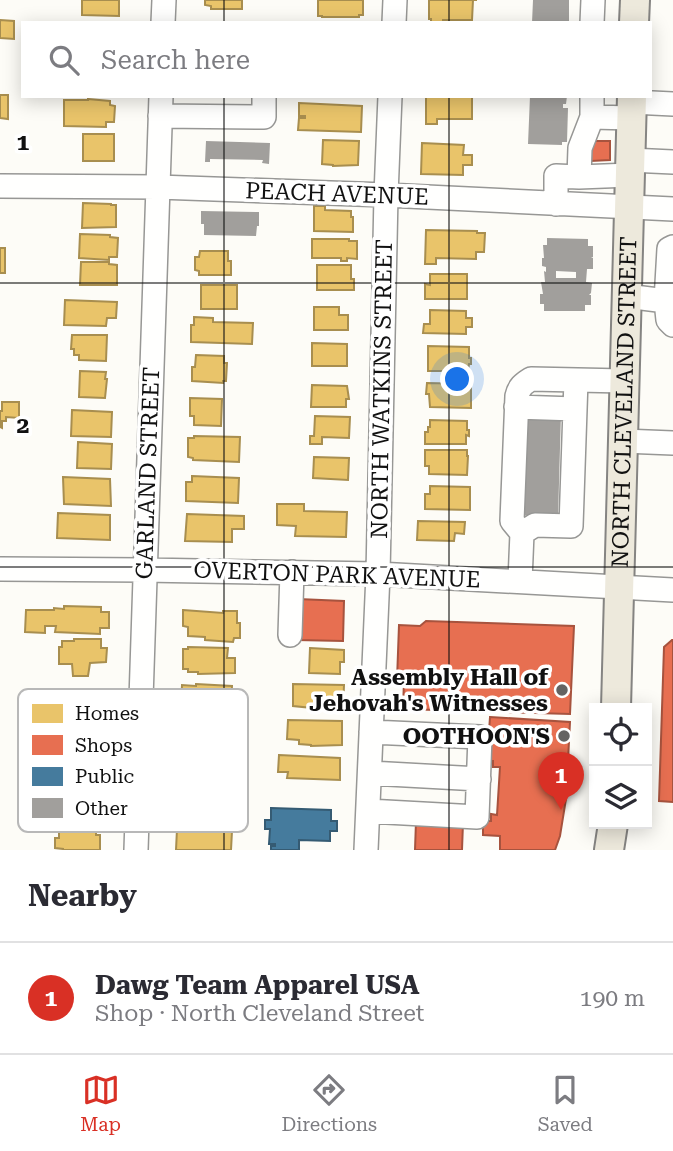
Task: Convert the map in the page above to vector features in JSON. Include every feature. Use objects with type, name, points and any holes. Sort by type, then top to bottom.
[{"type":"main road","points":[[634,21],[635,0]]},
{"type":"main road","name":"NORTH CLEVELAND STREET","points":[[616,703],[632,105]]},
{"type":"main road","points":[[609,850],[612,829]]},
{"type":"street","points":[[163,21],[164,0]]},
{"type":"street","points":[[394,21],[395,0]]},
{"type":"street","points":[[592,21],[593,0]]},
{"type":"street","points":[[161,106],[264,117],[264,98]]},
{"type":"street","name":"NORTH WATKINS STREET","points":[[366,850],[378,574],[390,98]]},
{"type":"street","points":[[579,177],[580,148],[592,107],[673,104]]},
{"type":"street","name":"GARLAND STREET","points":[[140,689],[161,106]]},
{"type":"street","points":[[556,204],[556,176],[579,177],[673,162]]},
{"type":"street","name":"PEACH AVENUE","points":[[0,186],[158,187],[673,209]]},
{"type":"street","points":[[673,247],[669,250],[666,302],[668,320],[673,325]]},
{"type":"street","points":[[626,296],[666,302]]},
{"type":"street","points":[[520,581],[523,533],[512,521],[519,389],[531,379],[624,381]]},
{"type":"street","points":[[523,533],[535,524],[571,526],[576,380]]},
{"type":"street","points":[[516,407],[575,409]]},
{"type":"street","points":[[623,441],[673,443]]},
{"type":"street","name":"OVERTON PARK AVENUE","points":[[0,569],[378,574],[673,590]]},
{"type":"street","points":[[290,635],[292,572]]},
{"type":"street","points":[[368,811],[477,817],[479,779],[480,737],[371,732]]},
{"type":"street","points":[[370,773],[479,779]]},
{"type":"street","name":"GARLAND STREET","points":[[135,850],[136,832]]},
{"type":"building: Homes","points":[[82,0],[119,0],[119,16],[82,15]]},
{"type":"building: Homes","points":[[205,0],[242,0],[242,9],[211,9],[211,6],[205,5]]},
{"type":"building: Homes","points":[[318,0],[363,0],[363,15],[318,16]]},
{"type":"building: Homes","points":[[429,0],[473,0],[472,20],[429,19]]},
{"type":"building: Homes","points":[[0,20],[14,21],[14,39],[0,38]]},
{"type":"building: Homes","points":[[0,95],[8,95],[8,119],[0,118]]},
{"type":"building: Homes","points":[[426,98],[472,98],[472,119],[437,119],[437,124],[426,124]]},
{"type":"building: Homes","points":[[64,100],[110,101],[110,105],[115,106],[114,122],[106,122],[106,127],[64,126]]},
{"type":"building: Homes","points":[[299,103],[362,106],[361,132],[298,130],[299,118],[305,118],[299,116]]},
{"type":"building: Homes","points":[[83,134],[114,134],[114,161],[83,161]]},
{"type":"building: Homes","points":[[323,140],[359,141],[358,165],[322,164]]},
{"type":"building: Homes","points":[[422,143],[464,145],[463,155],[472,155],[472,165],[463,165],[463,175],[421,174]]},
{"type":"building: Homes","points":[[83,203],[116,205],[116,227],[82,228]]},
{"type":"building: Homes","points":[[314,206],[325,206],[325,210],[351,211],[353,232],[314,231]]},
{"type":"building: Homes","points":[[426,230],[485,233],[484,252],[476,252],[476,259],[436,258],[436,264],[425,264]]},
{"type":"building: Homes","points":[[80,234],[110,235],[118,238],[117,257],[109,257],[109,260],[79,258]]},
{"type":"building: Homes","points":[[312,239],[357,241],[357,259],[347,258],[347,261],[341,261],[341,258],[312,258]]},
{"type":"building: Homes","points":[[0,248],[5,248],[5,273],[0,273]]},
{"type":"building: Homes","points":[[200,251],[228,251],[231,275],[199,275],[199,271],[195,270],[195,257],[199,257]]},
{"type":"building: Homes","points":[[81,262],[109,262],[117,265],[117,285],[80,285]]},
{"type":"building: Homes","points":[[317,265],[351,265],[354,290],[317,290]]},
{"type":"building: Homes","points":[[430,274],[467,274],[467,299],[425,299],[425,284],[430,285]]},
{"type":"building: Homes","points":[[201,285],[237,285],[237,309],[201,309]]},
{"type":"building: Homes","points":[[65,300],[117,302],[116,318],[107,318],[106,326],[64,325]]},
{"type":"building: Homes","points":[[314,307],[339,307],[339,315],[348,315],[348,330],[314,330]]},
{"type":"building: Homes","points":[[430,310],[466,311],[466,318],[472,318],[472,327],[466,327],[466,334],[423,333],[424,324],[430,324]]},
{"type":"building: Homes","points":[[194,317],[213,318],[213,322],[253,323],[252,344],[191,342]]},
{"type":"building: Homes","points":[[72,335],[107,335],[106,361],[79,360],[79,355],[74,355],[74,349],[71,349]]},
{"type":"building: Homes","points":[[312,343],[347,344],[347,366],[312,366]]},
{"type":"building: Homes","points":[[428,346],[469,347],[471,364],[468,371],[428,371]]},
{"type":"building: Homes","points":[[196,355],[224,356],[224,363],[227,363],[226,381],[192,381],[192,367],[195,367]]},
{"type":"building: Homes","points":[[80,371],[106,372],[105,398],[79,397]]},
{"type":"building: Homes","points":[[427,383],[471,384],[471,408],[430,407],[429,394],[426,394]]},
{"type":"building: Homes","points":[[312,385],[347,386],[349,399],[346,399],[346,407],[311,407]]},
{"type":"building: Homes","points":[[190,398],[222,399],[221,426],[194,425],[194,416],[190,416]]},
{"type":"building: Homes","points":[[2,402],[19,402],[19,418],[6,417],[6,421],[2,421],[2,428],[0,411]]},
{"type":"building: Homes","points":[[72,410],[112,412],[111,437],[71,436]]},
{"type":"building: Homes","points":[[315,416],[350,417],[349,438],[322,437],[322,444],[310,444],[310,436],[314,436]]},
{"type":"building: Homes","points":[[430,420],[467,421],[469,436],[466,435],[466,444],[425,444],[425,432],[428,432]]},
{"type":"building: Homes","points":[[240,437],[239,462],[193,460],[188,457],[188,438]]},
{"type":"building: Homes","points":[[78,442],[112,444],[111,469],[77,468]]},
{"type":"building: Homes","points":[[425,450],[467,450],[467,475],[429,474],[429,466],[425,466]]},
{"type":"building: Homes","points":[[314,457],[349,458],[348,480],[313,478]]},
{"type":"building: Homes","points":[[192,476],[239,478],[238,503],[186,501],[186,482],[192,482]]},
{"type":"building: Homes","points":[[63,477],[110,479],[111,506],[64,504]]},
{"type":"building: Homes","points":[[430,486],[470,487],[470,510],[425,509],[425,494],[430,494]]},
{"type":"building: Homes","points":[[277,504],[304,504],[304,511],[347,512],[346,537],[295,536],[296,526],[277,525]]},
{"type":"building: Homes","points":[[58,513],[110,515],[110,540],[57,538]]},
{"type":"building: Homes","points":[[187,514],[244,516],[244,529],[232,529],[232,542],[185,541]]},
{"type":"building: Homes","points":[[418,521],[465,522],[464,534],[455,533],[454,541],[417,540]]},
{"type":"building: Homes","points":[[64,606],[101,607],[101,612],[109,612],[109,628],[100,628],[100,634],[55,632],[56,626],[45,626],[45,633],[25,632],[26,610],[64,609]]},
{"type":"building: Homes","points":[[183,610],[223,613],[237,611],[240,638],[234,638],[233,642],[188,636],[188,627],[183,626]]},
{"type":"building: Homes","points":[[101,639],[101,648],[107,648],[106,662],[90,663],[88,676],[73,676],[72,664],[59,664],[59,647],[62,647],[62,641]]},
{"type":"building: Homes","points":[[228,648],[227,658],[235,658],[235,673],[188,672],[188,669],[183,669],[183,649]]},
{"type":"building: Homes","points":[[310,648],[344,650],[340,674],[309,673]]},
{"type":"building: Homes","points":[[293,684],[344,685],[343,709],[312,710],[293,706]]},
{"type":"building: Homes","points":[[182,685],[232,686],[232,689],[182,689]]},
{"type":"building: Homes","points":[[288,720],[342,721],[342,745],[311,746],[299,744],[299,740],[287,739]]},
{"type":"building: Homes","points":[[279,755],[340,758],[340,780],[287,778],[288,772],[278,772]]},
{"type":"building: Homes","points":[[59,832],[96,832],[96,835],[100,835],[100,850],[55,848],[55,838],[59,838]]},
{"type":"building: Homes","points":[[177,832],[232,832],[231,850],[176,850]]},
{"type":"building: Shops","points":[[591,141],[610,141],[610,160],[591,161]]},
{"type":"building: Shops","points":[[298,599],[344,601],[343,641],[297,640]]},
{"type":"building: Shops","points":[[426,621],[574,626],[570,714],[403,709],[404,680],[397,680],[399,625],[420,626]]},
{"type":"building: Shops","points":[[672,640],[673,802],[659,801],[664,647]]},
{"type":"building: Shops","points":[[490,717],[570,722],[566,799],[555,850],[500,850],[500,836],[483,835],[483,821],[491,821],[491,814],[497,815],[500,767],[493,767],[493,761],[487,761]]},
{"type":"building: Shops","points":[[416,821],[463,823],[462,850],[415,850]]},
{"type":"building: Public","points":[[271,808],[331,810],[331,821],[337,821],[337,831],[330,831],[330,841],[299,840],[299,850],[271,850],[271,846],[275,844],[269,844],[270,829],[265,829],[265,820],[271,820]]},
{"type":"building: Other","points":[[533,0],[569,0],[569,21],[532,21]]},
{"type":"building: Other","points":[[530,98],[567,98],[563,108],[568,108],[567,142],[562,142],[562,145],[528,144]]},
{"type":"building: Other","points":[[206,141],[270,143],[269,164],[262,163],[263,160],[210,159],[210,162],[205,162]]},
{"type":"building: Other","points":[[201,211],[259,212],[256,236],[204,235]]},
{"type":"building: Other","points":[[547,238],[588,239],[588,246],[593,246],[593,269],[587,269],[586,282],[592,283],[589,295],[591,305],[585,305],[585,311],[544,311],[544,304],[540,304],[540,294],[543,294],[541,282],[545,282],[544,271],[546,272],[546,267],[542,266],[543,245],[547,245]],"holes":[[[556,271],[576,272],[576,278],[556,278]]]},
{"type":"building: Other","points":[[523,413],[561,413],[558,518],[520,515]]},
{"type":"place","name":"Assembly Hall of Jehovah's Witnesses","points":[[562,690]]},
{"type":"place","name":"OOTHOON'S","points":[[564,736]]},
{"type":"place","name":"Dawg Team Apparel USA","points":[[561,810]]}]
